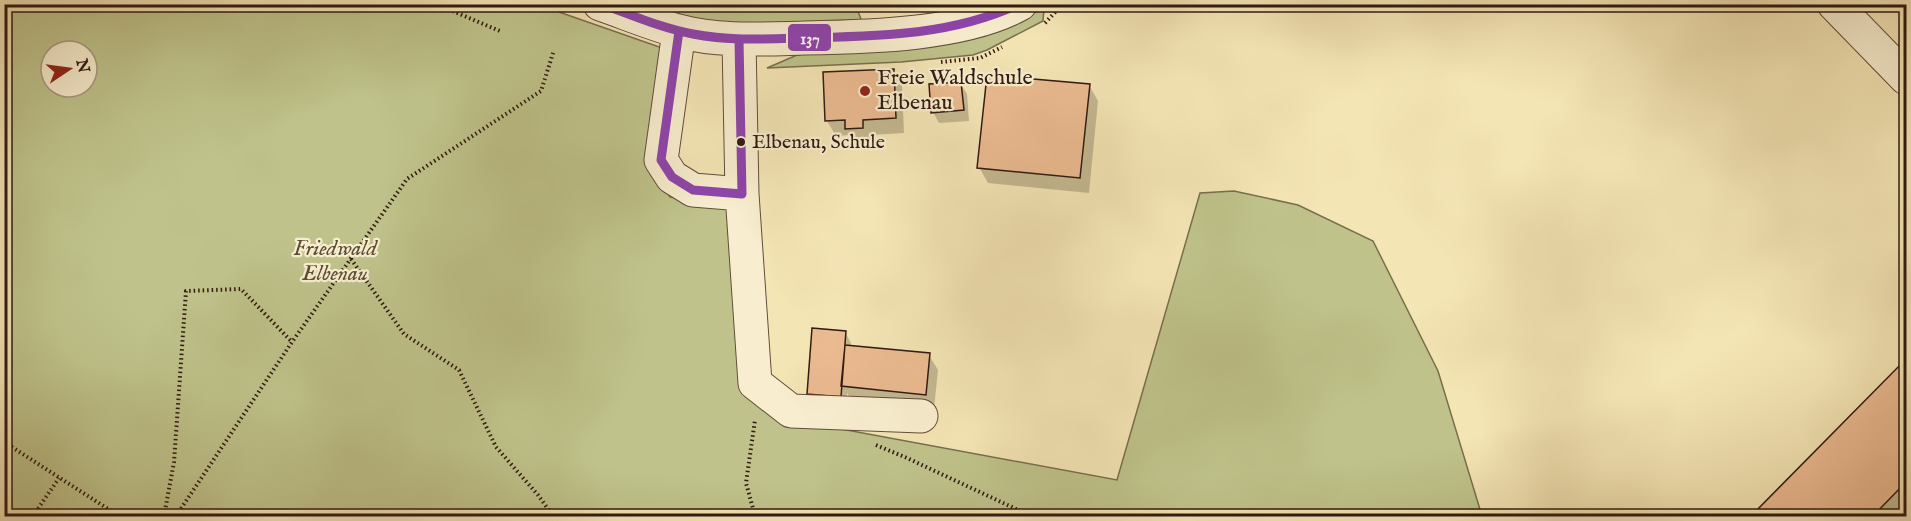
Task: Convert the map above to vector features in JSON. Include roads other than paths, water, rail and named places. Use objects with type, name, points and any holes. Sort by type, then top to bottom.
[{"type":"street","points":[[600,4],[679,31],[739,39],[866,37],[931,29],[983,20],[1020,4]]},
{"type":"street","points":[[1834,4],[1906,78]]},
{"type":"street","points":[[679,31],[661,160],[672,177],[693,190],[742,194]]},
{"type":"street","points":[[739,39],[742,194],[755,383],[791,411],[921,416]]},
{"type":"place","name":"Freie Waldschule Elbenau","points":[[865,91]]},
{"type":"place","name":"Elbenau, Schule","points":[[741,142]]},
{"type":"park label","name":"Friedwald Elbenau","points":[[335,262]]}]
